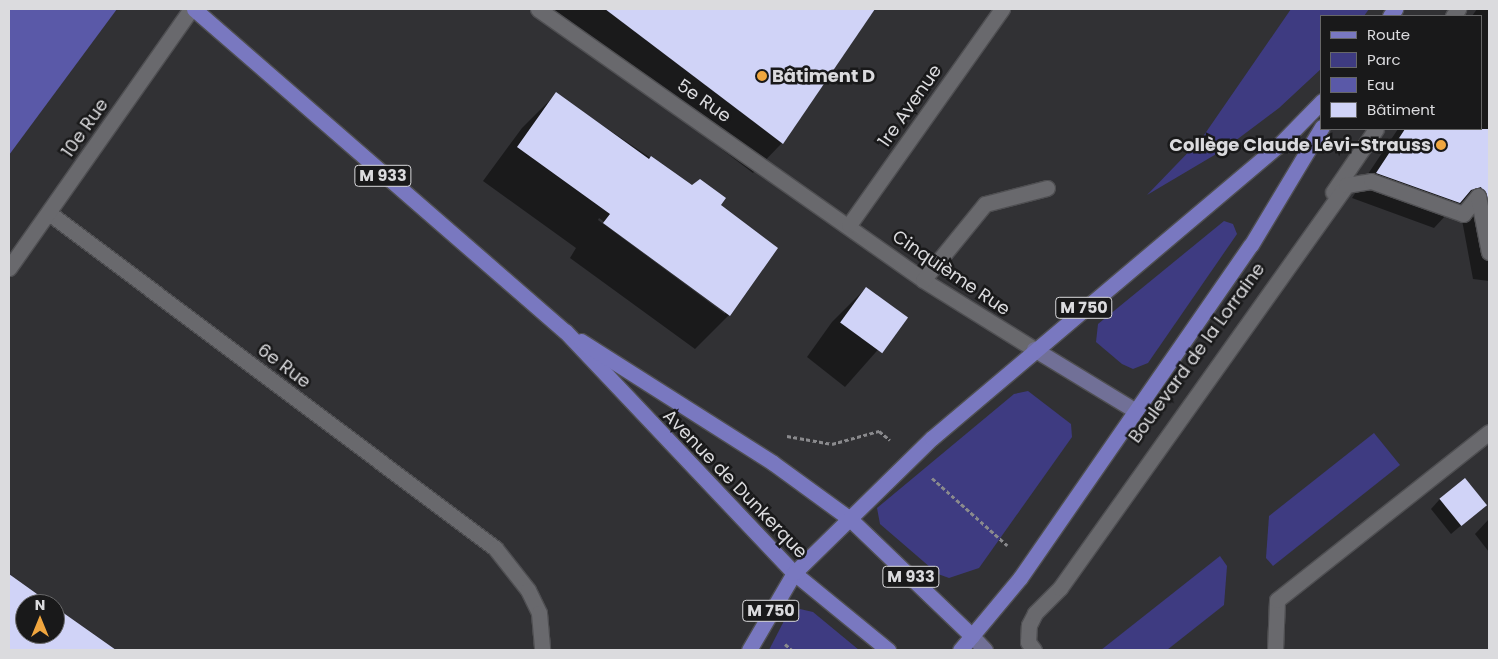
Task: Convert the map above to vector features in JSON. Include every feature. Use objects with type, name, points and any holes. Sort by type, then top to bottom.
[{"type":"main road","name":"Avenue de Dunkerque","points":[[196,12],[565,331],[794,573],[888,650]]},
{"type":"main road","name":"M 750","points":[[750,650],[794,573],[932,438],[1034,349],[1278,146],[1320,103]]},
{"type":"main road","name":"Boulevard de la Lorraine","points":[[960,650],[1020,578],[1251,245],[1320,130]]},
{"type":"main road","name":"Avenue de Dunkerque","points":[[565,331],[773,463],[850,519]]},
{"type":"main road","name":"Boulevard de la Lorraine","points":[[1034,349],[1136,411]]},
{"type":"main road","name":"M 933","points":[[850,519],[972,636]]},
{"type":"main road","points":[[972,636],[985,650]]},
{"type":"street","name":"5e Rue","points":[[538,9],[849,225]]},
{"type":"street","name":"1re Avenue","points":[[849,225],[1002,9]]},
{"type":"street","name":"10e Rue","points":[[9,268],[196,12]]},
{"type":"street","name":"Boulevard de la Lorraine","points":[[1045,596],[1249,315],[1375,130]]},
{"type":"street","points":[[1034,650],[1028,634],[1035,613],[1060,588],[1346,185],[1371,180],[1463,214],[1478,196],[1489,252]]},
{"type":"street","points":[[923,280],[985,204],[1047,188]]},
{"type":"street","name":"6e Rue","points":[[50,213],[495,548],[528,590],[538,613],[542,650]]},
{"type":"street","name":"Cinquième Rue","points":[[849,225],[923,280],[1034,349]]},
{"type":"street","points":[[1275,650],[1277,600],[1489,432]]},
{"type":"green space","points":[[1291,9],[1369,9],[1365,15],[1320,15],[1320,70],[1279,108],[1223,150],[1147,195],[1202,138]]},
{"type":"green space","points":[[1224,221],[1233,224],[1237,234],[1148,363],[1133,369],[1122,364],[1096,342],[1098,324]]},
{"type":"green space","points":[[1028,391],[1071,424],[1072,437],[979,568],[949,578],[938,574],[880,524],[877,508],[1014,394]]},
{"type":"green space","points":[[1374,433],[1400,465],[1273,566],[1266,558],[1269,516]]},
{"type":"green space","points":[[1220,556],[1227,566],[1224,605],[1167,650],[1101,650]]},
{"type":"green space","points":[[800,609],[813,612],[859,650],[769,650],[785,619]]},
{"type":"water","points":[[9,9],[117,9],[9,155]]},
{"type":"building","name":"Bâtiment D","points":[[605,9],[875,9],[783,144]]},
{"type":"building","points":[[556,92],[649,159],[651,156],[692,185],[700,179],[726,198],[721,205],[778,248],[730,316],[603,223],[610,214],[517,147]]},
{"type":"building","name":"Collège Claude Lévi-Strauss","points":[[1489,129],[1489,205],[1481,187],[1471,190],[1460,203],[1376,173],[1404,130]]},
{"type":"building","points":[[866,287],[908,318],[882,353],[840,323]]},
{"type":"building","points":[[1465,478],[1487,505],[1461,526],[1439,499]]},
{"type":"building","points":[[9,574],[37,594],[15,594],[15,644],[65,644],[65,614],[116,650],[9,650]]},
{"type":"place","name":"Bâtiment D","points":[[762,76]]},
{"type":"place","name":"Collège Claude Lévi-Strauss","points":[[1441,145]]}]
